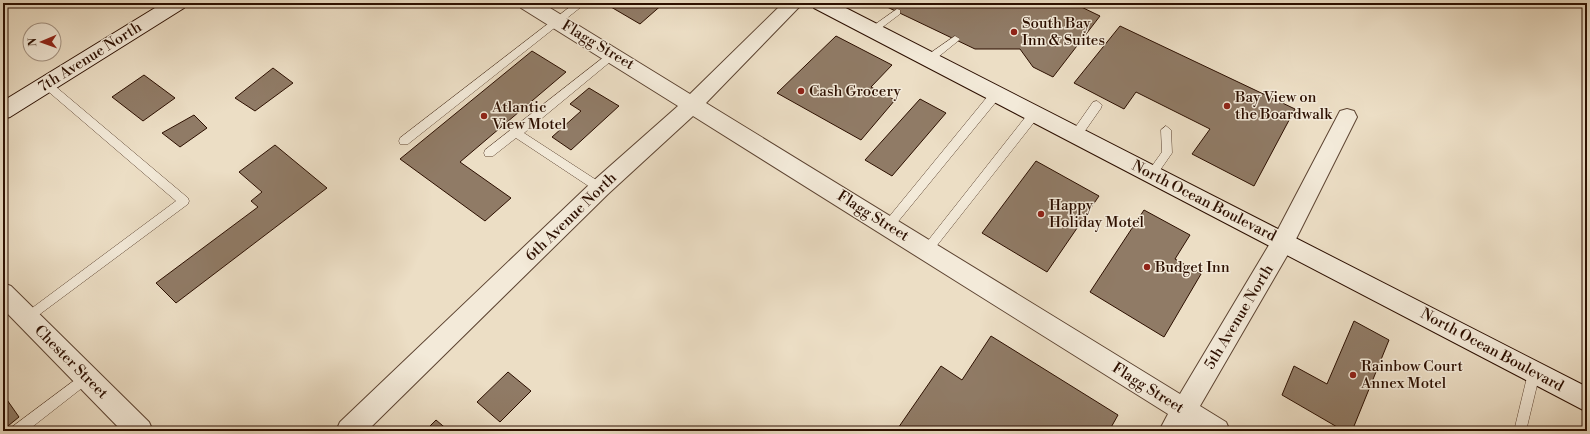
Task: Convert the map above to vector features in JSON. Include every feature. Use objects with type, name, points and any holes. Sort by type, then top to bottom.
[{"type":"street","name":"7th Avenue North","points":[[3,111],[177,3]]},
{"type":"street","name":"Flagg Street","points":[[528,3],[613,54],[1217,431]]},
{"type":"street","name":"6th Avenue North","points":[[349,431],[600,188],[693,104],[794,3]]},
{"type":"street","name":"North Ocean Boulevard","points":[[820,3],[1152,173],[1587,400]]},
{"type":"street","name":"5th Avenue North","points":[[1172,431],[1283,242],[1347,117]]},
{"type":"street","name":"Chester Street","points":[[3,293],[140,431]]},
{"type":"lane","points":[[404,141],[581,3]]},
{"type":"lane","points":[[873,30],[897,12]]},
{"type":"lane","points":[[929,59],[955,39]]},
{"type":"lane","points":[[490,153],[613,54]]},
{"type":"lane","points":[[28,318],[184,201],[46,84]]},
{"type":"lane","points":[[888,226],[996,94]]},
{"type":"lane","points":[[1076,135],[1098,105]]},
{"type":"lane","points":[[927,250],[1035,113]]},
{"type":"lane","points":[[1152,173],[1167,153],[1166,130]]},
{"type":"lane","points":[[516,133],[600,188]]},
{"type":"lane","points":[[1520,431],[1534,372]]},
{"type":"lane","points":[[17,431],[87,377]]},
{"type":"building","points":[[615,3],[664,3],[640,24],[611,7]]},
{"type":"building","name":"South Bay Inn & Suites","points":[[909,3],[1073,3],[1100,16],[1053,77],[1033,67],[1020,49],[975,49],[885,6]]},
{"type":"building","name":"Bay View on the Boardwalk","points":[[1120,26],[1295,109],[1254,186],[1192,154],[1210,129],[1136,92],[1124,109],[1074,83]]},
{"type":"building","points":[[836,36],[892,65],[871,87],[895,100],[861,140],[777,93]]},
{"type":"building","name":"Atlantic View Motel","points":[[532,51],[566,72],[460,162],[511,198],[485,221],[400,159]]},
{"type":"building","points":[[273,68],[293,83],[255,111],[235,98]]},
{"type":"building","points":[[144,75],[175,98],[143,121],[112,97]]},
{"type":"building","points":[[589,88],[619,106],[571,150],[552,137],[581,111],[570,104]]},
{"type":"building","points":[[920,99],[946,113],[892,176],[865,160]]},
{"type":"building","points":[[194,115],[207,128],[180,147],[162,133]]},
{"type":"building","points":[[275,145],[327,188],[176,303],[156,283],[258,207],[251,201],[262,192],[239,172]]},
{"type":"building","name":"Happy Holiday Motel","points":[[1036,161],[1099,196],[1047,272],[982,233]]},
{"type":"building","name":"Budget Inn","points":[[1144,210],[1190,235],[1175,259],[1201,274],[1164,337],[1090,292]]},
{"type":"building","name":"Rainbow Court Annex Motel","points":[[1354,321],[1389,340],[1352,431],[1344,431],[1282,395],[1294,366],[1327,384]]},
{"type":"building","points":[[991,336],[1118,415],[1109,431],[896,431],[941,366],[962,380]]},
{"type":"building","points":[[508,372],[531,391],[500,422],[477,402]]},
{"type":"building","points":[[5,397],[19,417],[3,430],[3,398]]},
{"type":"building","points":[[436,420],[449,431],[425,431]]},
{"type":"place","name":"South Bay Inn & Suites","points":[[1014,32]]},
{"type":"place","name":"Cash Grocery","points":[[801,91]]},
{"type":"place","name":"Bay View on the Boardwalk","points":[[1227,106]]},
{"type":"place","name":"Atlantic View Motel","points":[[484,116]]},
{"type":"place","name":"Happy Holiday Motel","points":[[1041,214]]},
{"type":"place","name":"Budget Inn","points":[[1147,267]]},
{"type":"place","name":"Rainbow Court Annex Motel","points":[[1353,375]]}]
